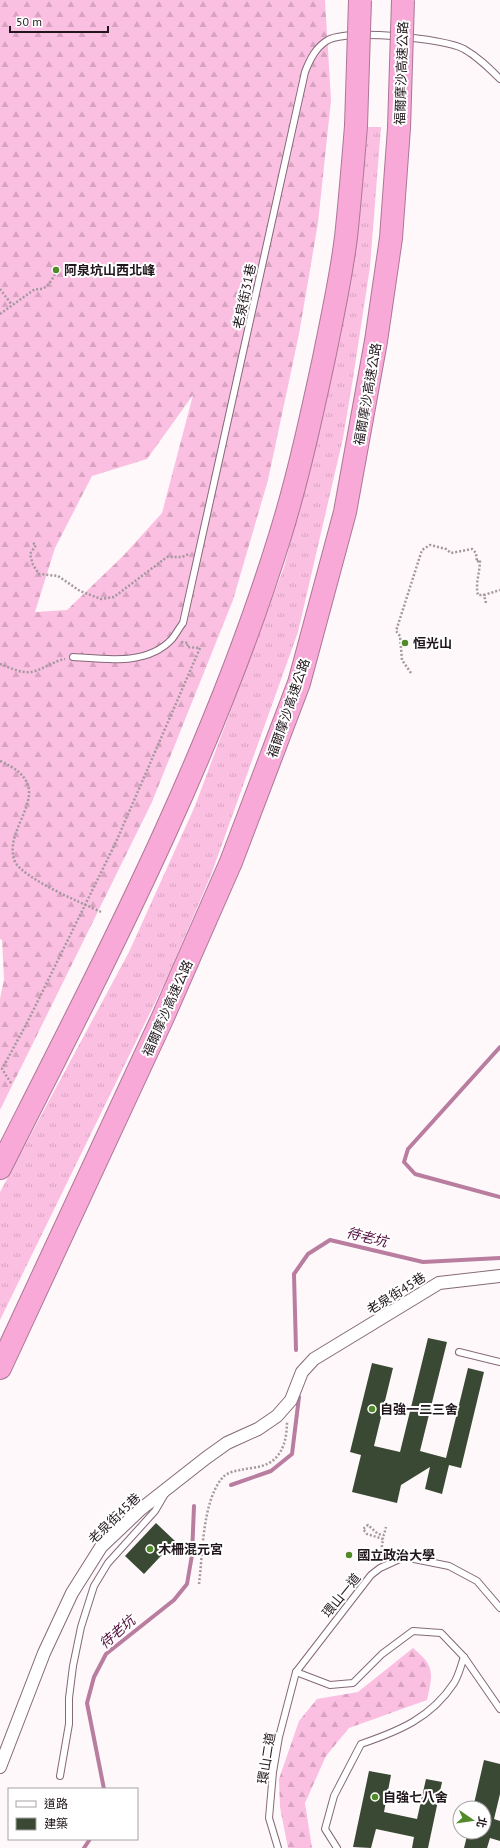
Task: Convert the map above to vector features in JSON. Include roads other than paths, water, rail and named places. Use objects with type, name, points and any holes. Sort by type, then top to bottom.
[{"type":"highway","points":[[0,1168],[88,995],[184,793],[244,642],[278,543],[311,420],[346,238],[356,126],[360,0]]},
{"type":"highway","name":"福爾摩沙高速公路","points":[[0,1368],[163,1017],[228,869],[300,683],[345,512],[375,349],[391,238],[399,128],[403,0]]},
{"type":"street","name":"老泉街45巷","points":[[0,1767],[44,1653],[72,1593],[101,1547],[141,1509],[227,1443],[258,1429],[277,1416],[292,1394],[302,1372],[314,1359],[439,1283],[500,1276]]},
{"type":"lane","name":"老泉街31巷","points":[[73,657],[118,660],[144,656],[159,649],[171,639],[182,623],[186,614],[305,72],[310,59],[328,40],[342,35],[422,38],[447,43],[464,49],[484,63],[500,78]]},
{"type":"lane","points":[[459,1352],[500,1362]]},
{"type":"lane","points":[[60,1776],[69,1724],[69,1698],[73,1666],[81,1627],[94,1586],[108,1563],[155,1511],[170,1486]]},
{"type":"lane","name":"環山一道","points":[[296,1672],[371,1575],[380,1568],[404,1557],[449,1566],[477,1581],[500,1608]]},
{"type":"lane","points":[[296,1672],[330,1685],[353,1683],[382,1654],[413,1631],[441,1633],[464,1657],[500,1709]]},
{"type":"lane","points":[[337,1848],[325,1829],[334,1796],[362,1744],[399,1731],[430,1711],[454,1682],[464,1657]]},
{"type":"lane","name":"環山二道","points":[[278,1848],[269,1818],[273,1772],[279,1737],[296,1672]]},
{"type":"waterway","name":"待老坑","points":[[500,1047],[408,1149],[404,1162],[415,1174],[500,1197]]},
{"type":"waterway","name":"待老坑","points":[[296,1350],[294,1274],[308,1254],[330,1240],[423,1262],[500,1258]]},
{"type":"waterway","name":"待老坑","points":[[231,1485],[271,1471],[292,1454],[299,1397]]},
{"type":"waterway","name":"待老坑","points":[[104,1788],[87,1703],[94,1677],[106,1654],[174,1600],[187,1584],[192,1555],[194,1506]]},
{"type":"waterway","name":"待老坑","points":[[84,1848],[89,1840]]},
{"type":"place","name":"阿泉坑山西北峰","points":[[56,270]]},
{"type":"place","name":"恒光山","points":[[405,643]]},
{"type":"place","name":"自強一二三舍","points":[[372,1409]]},
{"type":"place","name":"木柵混元宮","points":[[150,1549]]},
{"type":"place","name":"國立政治大學","points":[[349,1555]]},
{"type":"place","name":"自強七八舍","points":[[375,1797]]}]
